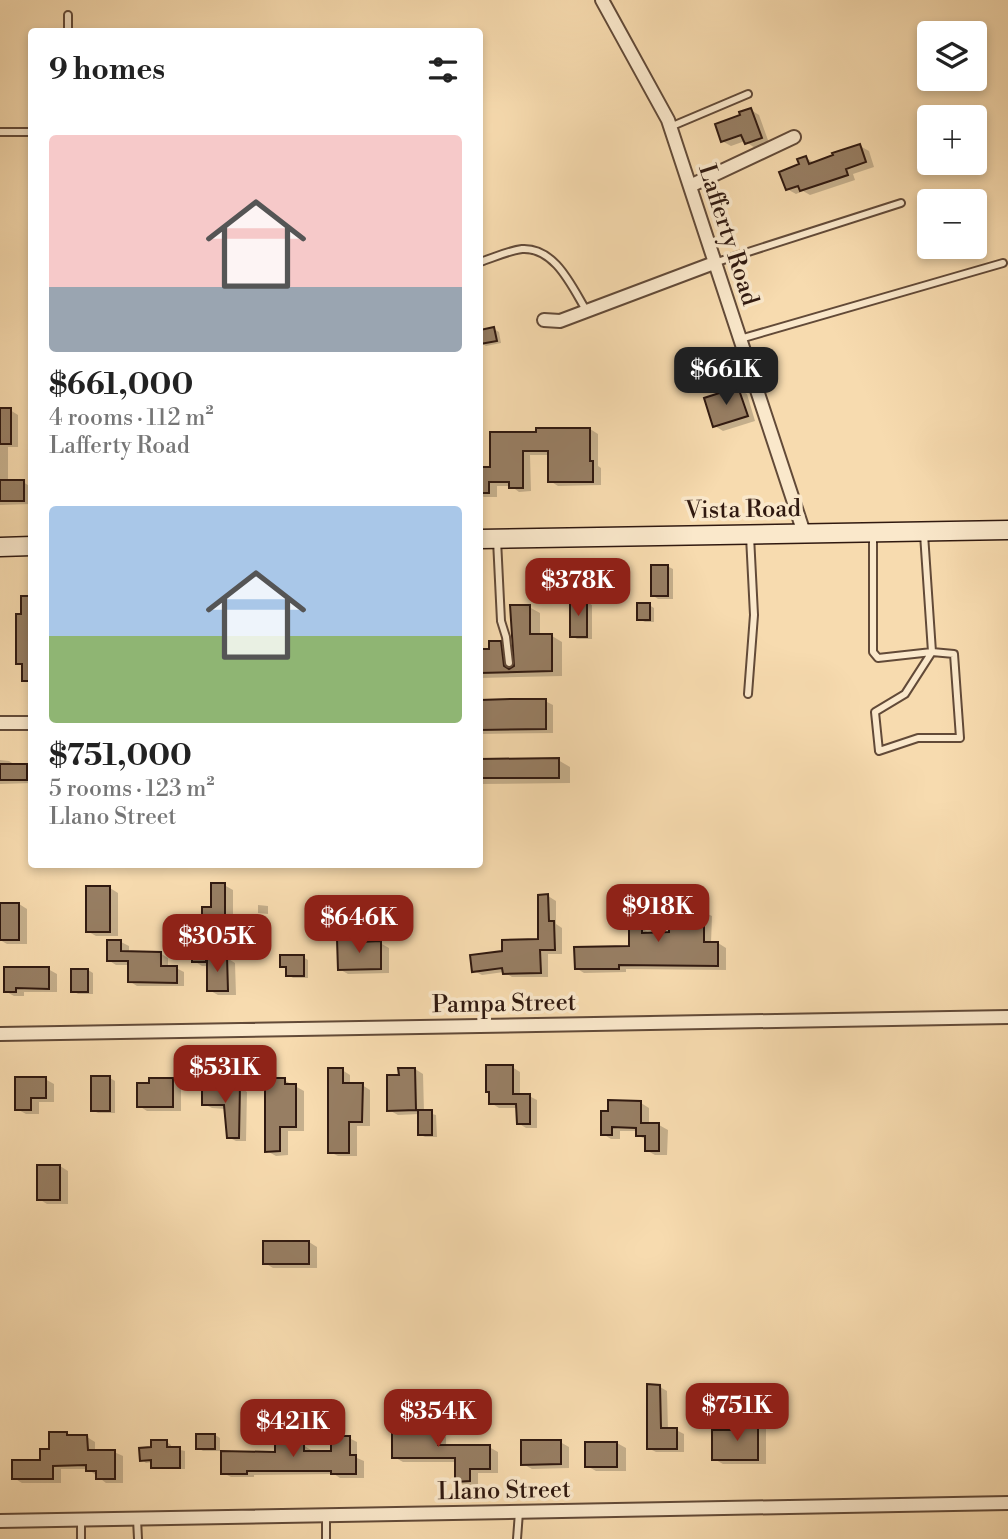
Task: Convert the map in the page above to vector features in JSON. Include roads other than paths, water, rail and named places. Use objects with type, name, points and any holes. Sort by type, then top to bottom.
[{"type":"street","name":"Lafferty Road","points":[[602,0],[670,127],[804,533]]},
{"type":"street","points":[[690,186],[794,137]]},
{"type":"street","points":[[544,320],[560,321],[714,263]]},
{"type":"street","name":"Vista Road","points":[[488,539],[1008,530]]},
{"type":"street","points":[[0,547],[28,546]]},
{"type":"street","points":[[0,723],[28,723]]},
{"type":"street","name":"Pampa Street","points":[[0,1034],[1008,1017]]},
{"type":"street","name":"Llano Street","points":[[0,1521],[1008,1503]]},
{"type":"lane","points":[[68,15],[68,28]]},
{"type":"lane","points":[[670,127],[748,94]]},
{"type":"lane","points":[[0,132],[28,132]]},
{"type":"lane","points":[[714,263],[901,203]]},
{"type":"lane","points":[[483,261],[522,249],[538,252],[556,265],[587,311]]},
{"type":"lane","points":[[740,339],[1003,263]]},
{"type":"lane","points":[[873,532],[874,656],[877,658],[932,652],[954,654],[960,738],[918,738],[879,751],[875,712],[905,694],[932,652],[923,532]]},
{"type":"lane","points":[[748,694],[754,615],[750,534]]},
{"type":"lane","points":[[488,539],[509,663]]},
{"type":"lane","points":[[517,1539],[519,1512]]},
{"type":"lane","points":[[326,1515],[326,1539]]},
{"type":"lane","points":[[137,1518],[138,1539]]},
{"type":"lane","points":[[80,1520],[81,1539]]}]
